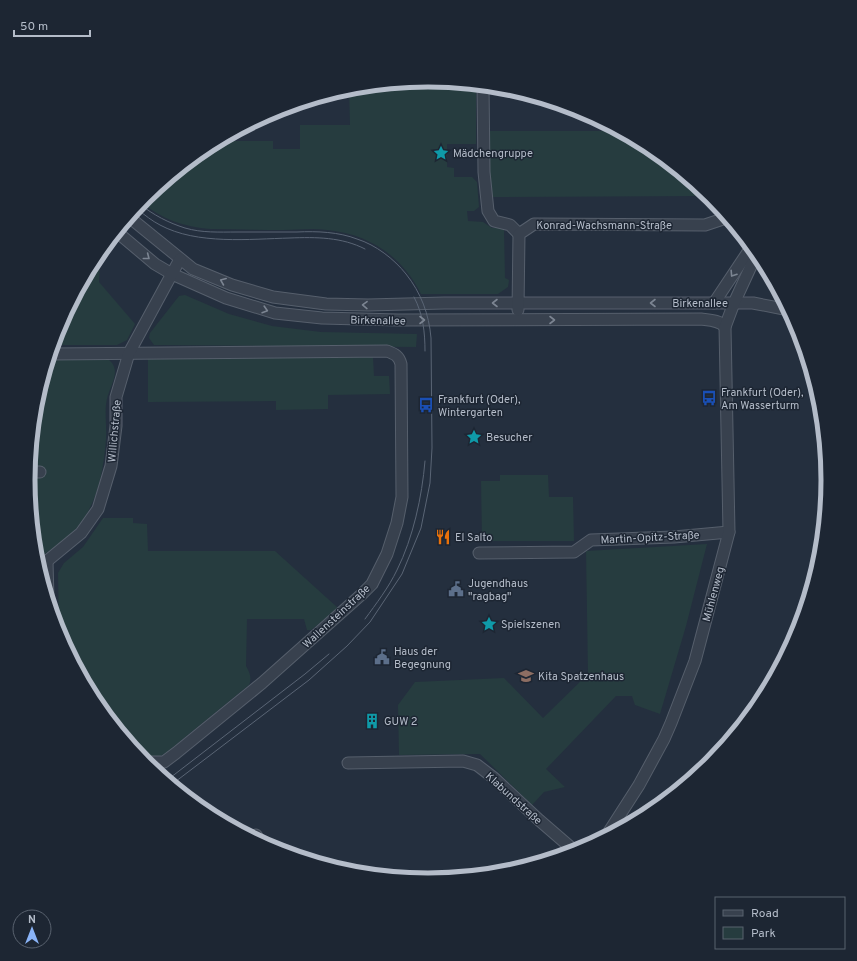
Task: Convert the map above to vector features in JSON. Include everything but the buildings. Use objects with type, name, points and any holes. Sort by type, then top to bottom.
[{"type":"street","points":[[483,91],[484,172],[488,211],[494,220],[510,225],[519,234],[518,320]]},
{"type":"street","name":"Konrad-Wachsmann-Straße","points":[[519,234],[534,224],[705,225],[722,219]]},
{"type":"street","name":"Birkenallee","points":[[133,221],[193,269],[232,285],[274,297],[326,304],[368,305],[444,303],[734,303],[724,327]]},
{"type":"street","name":"Birkenallee","points":[[121,235],[155,264],[172,274],[226,298],[275,313],[322,318],[398,320],[701,319],[720,322],[724,327]]},
{"type":"street","points":[[714,303],[748,251]]},
{"type":"street","name":"Willichstraße","points":[[44,562],[81,534],[98,509],[111,466],[116,426],[116,397],[129,353],[180,259]]},
{"type":"street","points":[[755,260],[734,303],[753,302],[782,308]]},
{"type":"street","name":"Mühlenweg","points":[[611,829],[638,785],[666,733],[695,661],[729,532],[724,327]]},
{"type":"street","name":"Wallensteinstraße","points":[[129,353],[387,351],[399,358],[401,364],[402,497],[398,523],[387,554],[372,584],[262,683],[164,762],[153,762]]},
{"type":"street","points":[[56,354],[129,353]]},
{"type":"street","name":"Martin-Opitz-Straße","points":[[479,553],[574,552],[592,540],[674,537],[729,532]]},
{"type":"street","name":"Klabundstraße","points":[[348,763],[463,761],[477,765],[494,778],[570,847]]},
{"type":"green space","points":[[428,87],[476,90],[476,144],[447,144],[447,167],[454,168],[454,177],[472,177],[477,182],[479,207],[474,211],[467,211],[468,221],[483,222],[492,228],[501,228],[504,230],[505,278],[509,280],[508,287],[498,294],[421,294],[404,269],[394,258],[383,249],[357,236],[342,232],[316,229],[274,230],[200,228],[173,221],[146,206],[189,168],[230,141],[273,141],[273,149],[300,149],[300,125],[350,125],[349,96],[377,90],[403,88]]},
{"type":"green space","points":[[487,131],[608,131],[647,153],[668,168],[700,196],[490,197]]},
{"type":"green space","points":[[100,264],[99,282],[135,324],[127,340],[117,345],[59,345],[76,306]]},
{"type":"green space","points":[[185,295],[229,314],[272,326],[321,332],[417,334],[416,347],[154,345],[149,338],[150,333],[179,296]]},
{"type":"green space","points":[[373,357],[374,376],[389,376],[390,394],[328,395],[328,409],[276,410],[276,401],[148,402],[148,359]]},
{"type":"green space","points":[[54,360],[109,360],[113,364],[115,373],[106,404],[106,434],[101,477],[89,510],[80,524],[68,537],[54,548],[42,554],[38,532],[35,480],[38,429],[48,379]]},
{"type":"green space","points":[[500,475],[548,475],[549,497],[573,497],[574,541],[482,541],[481,481],[500,481]]},
{"type":"green space","points":[[103,518],[133,518],[133,523],[147,524],[148,551],[275,551],[338,608],[311,630],[307,630],[304,619],[247,619],[246,666],[250,676],[249,685],[167,752],[157,758],[149,758],[116,720],[101,699],[76,655],[59,614],[58,573],[64,563],[83,547]]},
{"type":"green space","points":[[707,544],[686,626],[660,714],[635,705],[632,696],[616,696],[546,769],[565,787],[544,792],[532,805],[480,754],[399,755],[398,705],[415,682],[504,678],[543,718],[588,674],[586,551]]},
{"type":"tram line","points":[[145,208],[167,221],[198,231],[335,233],[371,245],[390,258],[401,268],[411,281],[420,296],[426,312],[431,338],[432,448],[430,483],[421,528],[402,574],[370,622],[347,646],[309,680],[176,782]]},
{"type":"tram line","points":[[141,212],[160,225],[190,236],[241,240],[319,238],[347,242],[365,249]]},
{"type":"tram line","points":[[414,297],[420,310],[423,323],[425,351]]},
{"type":"tram line","points":[[365,619],[390,583],[408,545],[422,489],[425,461]]},
{"type":"tram line","points":[[171,777],[329,654]]},
{"type":"place","name":"Mädchengruppe","points":[[441,153]]},
{"type":"place","name":"Frankfurt (Oder), Am Wasserturm","points":[[709,398]]},
{"type":"place","name":"Frankfurt (Oder), Wintergarten","points":[[426,405]]},
{"type":"place","name":"Besucher","points":[[474,437]]},
{"type":"place","name":"El Salto","points":[[443,537]]},
{"type":"place","name":"Jugendhaus \"ragbag\"","points":[[456,589]]},
{"type":"place","name":"Spielszenen","points":[[489,624]]},
{"type":"place","name":"Haus der Begegnung","points":[[382,657]]},
{"type":"place","name":"Kita Spatzenhaus","points":[[526,676]]},
{"type":"place","name":"GUW 2","points":[[372,721]]}]
